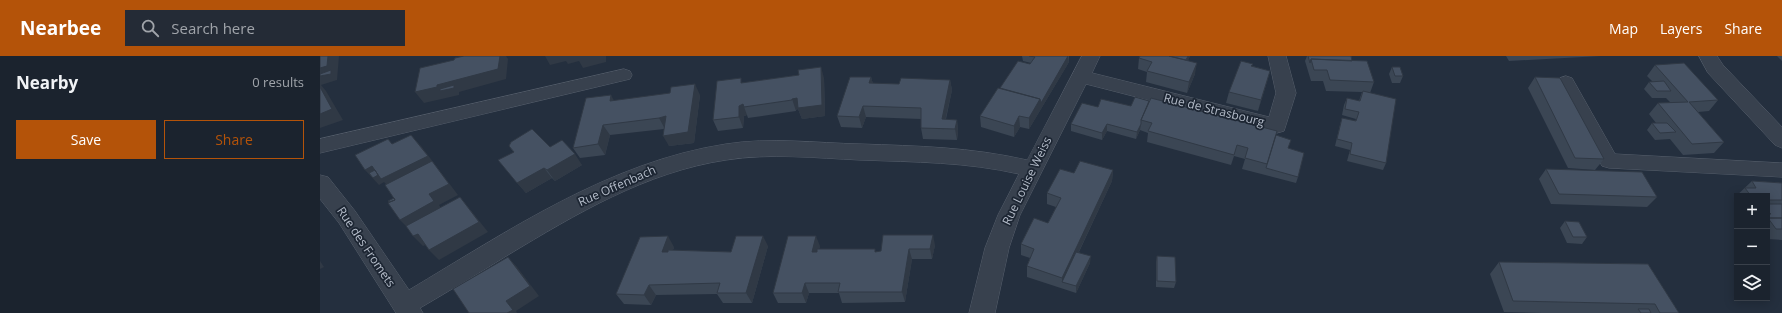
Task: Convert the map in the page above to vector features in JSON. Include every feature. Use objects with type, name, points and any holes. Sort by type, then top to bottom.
[{"type":"street","name":"Rue Louise Weiss","points":[[982,313],[997,248],[1016,199],[1080,76],[1092,56]]},
{"type":"street","name":"Rue de Strasbourg","points":[[1080,76],[1277,126],[1286,93],[1277,56]]},
{"type":"street","points":[[1708,56],[1715,70],[1782,140]]},
{"type":"street","name":"Rue Offenbach","points":[[407,309],[532,229],[598,193],[630,178],[676,162],[720,152],[754,149],[949,155],[992,160],[1031,169]]},
{"type":"street","name":"Rue des Fromets","points":[[320,183],[343,212],[407,309]]},
{"type":"lane","points":[[320,146],[624,75]]},
{"type":"lane","points":[[1566,82],[1609,161],[1782,170]]},
{"type":"building","points":[[320,56],[328,56],[327,66],[320,68]]},
{"type":"building","points":[[464,56],[500,56],[498,69],[415,92],[420,68],[454,60],[455,58]]},
{"type":"building","points":[[1029,56],[1068,56],[1041,103],[1040,99],[1000,88],[1018,61],[1030,64],[1035,57]]},
{"type":"building","points":[[1140,56],[1169,56],[1197,63],[1189,82],[1147,71],[1152,62],[1139,58]]},
{"type":"building","points":[[1169,56],[1188,56],[1186,60]]},
{"type":"building","points":[[1308,56],[1351,56],[1352,61],[1311,59],[1310,63]]},
{"type":"building","points":[[1311,59],[1367,61],[1374,82],[1330,80],[1327,70],[1314,70]]},
{"type":"building","points":[[1241,61],[1253,64],[1251,66],[1270,71],[1261,100],[1229,92]]},
{"type":"building","points":[[1684,63],[1718,100],[1689,102],[1724,142],[1692,144],[1658,103],[1688,102],[1655,65]]},
{"type":"building","points":[[821,67],[822,105],[798,108],[797,98],[744,107],[743,104],[739,106],[739,117],[713,120],[717,81],[741,78],[741,83],[799,75],[798,70]]},
{"type":"building","points":[[1392,67],[1400,67],[1403,76],[1395,76]]},
{"type":"building","points":[[331,70],[331,74],[320,76],[320,74]]},
{"type":"building","points":[[850,77],[871,77],[869,83],[899,84],[901,78],[950,80],[942,119],[957,120],[955,129],[921,128],[921,108],[863,106],[859,117],[837,116]]},
{"type":"building","points":[[1535,77],[1560,78],[1604,159],[1575,158]]},
{"type":"building","points":[[1664,81],[1671,91],[1657,91],[1649,82]]},
{"type":"building","points":[[695,84],[688,132],[663,136],[666,116],[603,125],[598,144],[573,148],[586,98],[611,95],[610,101],[670,93],[671,87]]},
{"type":"building","points":[[454,85],[454,88],[440,91],[440,89]]},
{"type":"building","points":[[320,87],[332,109],[320,114]]},
{"type":"building","points":[[998,88],[1040,99],[1029,118],[1019,116],[1014,126],[980,116]]},
{"type":"building","points":[[1363,91],[1396,99],[1386,163],[1350,154],[1352,143],[1337,139],[1342,118],[1356,121],[1359,112],[1345,109],[1347,98],[1360,101]]},
{"type":"building","points":[[1135,97],[1149,101],[1137,132],[1107,124],[1102,133],[1071,124],[1082,103],[1098,107],[1101,99],[1131,106]]},
{"type":"building","points":[[1151,98],[1277,131],[1267,164],[1245,158],[1248,148],[1237,145],[1234,155],[1148,131],[1152,123],[1141,120]]},
{"type":"building","points":[[1652,123],[1667,123],[1676,132],[1660,133]]},
{"type":"building","points":[[532,129],[550,147],[562,140],[575,154],[547,170],[544,168],[517,183],[498,160],[514,152],[509,146],[511,142]]},
{"type":"building","points":[[411,135],[428,156],[381,179],[372,166],[365,170],[355,155],[388,139],[392,144]]},
{"type":"building","points":[[1276,135],[1291,140],[1288,148],[1304,153],[1298,177],[1266,168]]},
{"type":"building","points":[[432,161],[449,184],[429,194],[434,201],[400,220],[388,203],[395,200],[385,185]]},
{"type":"building","points":[[1080,161],[1113,170],[1062,278],[1027,266],[1034,249],[1021,244],[1034,218],[1048,223],[1061,198],[1047,193],[1060,169],[1074,173]]},
{"type":"building","points":[[1546,169],[1642,172],[1657,197],[1559,194]]},
{"type":"building","points":[[375,170],[378,175],[373,178],[369,173]]},
{"type":"building","points":[[1752,181],[1782,183],[1782,200],[1770,200],[1770,193],[1749,193],[1745,188],[1756,188]]},
{"type":"building","points":[[460,197],[479,222],[429,250],[418,234],[413,236],[406,226]]},
{"type":"building","points":[[394,198],[395,200],[388,201]]},
{"type":"building","points":[[1770,204],[1782,204],[1782,218],[1770,218]]},
{"type":"building","points":[[1770,218],[1782,218],[1782,229],[1776,229],[1770,221]]},
{"type":"building","points":[[1565,221],[1579,222],[1587,237],[1573,237]]},
{"type":"building","points":[[883,235],[933,235],[930,249],[909,249],[902,292],[838,292],[840,283],[805,283],[802,293],[773,293],[788,236],[816,236],[812,252],[817,252],[817,249],[875,249],[875,252],[881,251]]},
{"type":"building","points":[[668,236],[662,252],[668,252],[668,250],[731,252],[736,236],[763,236],[746,293],[717,293],[720,283],[649,285],[644,295],[616,294],[640,237]]},
{"type":"building","points":[[1076,252],[1091,256],[1076,286],[1062,282]]},
{"type":"building","points":[[1157,256],[1175,257],[1176,282],[1157,281]]},
{"type":"building","points":[[508,257],[530,286],[506,301],[513,310],[507,313],[469,313],[453,289]]},
{"type":"building","points":[[1499,262],[1648,264],[1679,313],[1660,313],[1655,304],[1513,301]]},
{"type":"building","points":[[1638,309],[1649,309],[1651,313],[1641,313]]}]
